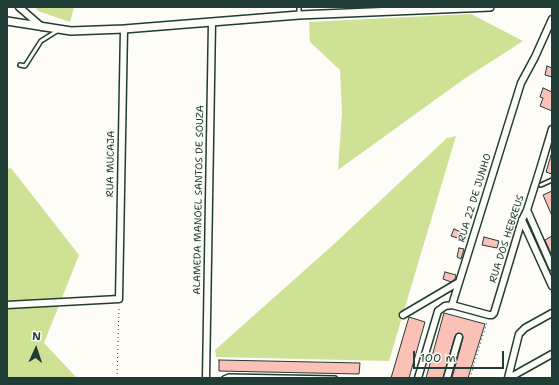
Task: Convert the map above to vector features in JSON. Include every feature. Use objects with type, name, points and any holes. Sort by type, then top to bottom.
[{"type":"street","points":[[20,7],[43,28]]},
{"type":"street","points":[[7,22],[71,31],[124,29],[299,15],[490,7]]},
{"type":"street","name":"RUA 22 DE JUNHO","points":[[452,305],[521,83],[535,57],[552,19]]},
{"type":"street","name":"ALAMEDA MANOEL SANTOS DE SOUZA","points":[[206,378],[212,22]]},
{"type":"street","name":"RUA MUCAJA","points":[[119,299],[124,29]]},
{"type":"street","name":"RUA DOS HEBREUS","points":[[489,315],[492,315],[494,312],[552,129]]},
{"type":"street","points":[[527,210],[552,267]]},
{"type":"street","points":[[522,220],[552,286]]},
{"type":"street","points":[[403,315],[459,282]]},
{"type":"street","points":[[7,306],[119,299]]},
{"type":"street","points":[[418,378],[438,311],[445,306],[452,305],[489,315]]},
{"type":"street","points":[[508,378],[519,334],[525,328],[552,313]]},
{"type":"street","points":[[447,378],[459,337]]},
{"type":"street","points":[[508,378],[552,354]]},
{"type":"lane","points":[[299,7],[299,15]]},
{"type":"lane","points":[[20,66],[25,66],[41,41],[59,30]]},
{"type":"lane","points":[[541,185],[552,180]]},
{"type":"lane","points":[[224,378],[229,376],[335,378]]},
{"type":"path","points":[[117,378],[119,299]]},
{"type":"path","points":[[470,378],[489,315]]},
{"type":"green space","points":[[35,7],[74,7],[70,22],[38,11]]},
{"type":"green space","points":[[471,14],[523,41],[464,79],[338,170],[342,113],[340,70],[310,42],[309,22]]},
{"type":"green space","points":[[456,136],[389,361],[216,357],[215,350],[333,245],[447,138]]},
{"type":"green space","points":[[11,168],[79,255],[44,343],[77,378],[7,378],[7,169]]},
{"type":"building","points":[[547,66],[552,68],[552,77],[545,75]]},
{"type":"building","points":[[543,88],[552,92],[552,111],[540,106],[543,98],[540,97]]},
{"type":"building","points":[[552,155],[552,174],[546,172]]},
{"type":"building","points":[[552,191],[552,216],[543,195]]},
{"type":"building","points":[[454,229],[463,233],[461,239],[451,236]]},
{"type":"building","points":[[552,236],[552,256],[545,240]]},
{"type":"building","points":[[484,237],[499,241],[497,248],[482,245]]},
{"type":"building","points":[[459,248],[464,249],[461,259],[457,257]]},
{"type":"building","points":[[445,272],[456,275],[455,279],[451,282],[443,279]]},
{"type":"building","points":[[444,313],[485,324],[468,378],[452,378],[463,338],[462,334],[458,333],[455,336],[443,378],[426,378]]},
{"type":"building","points":[[409,317],[425,322],[409,378],[391,378]]},
{"type":"building","points":[[219,360],[360,363],[359,374],[219,371]]}]
